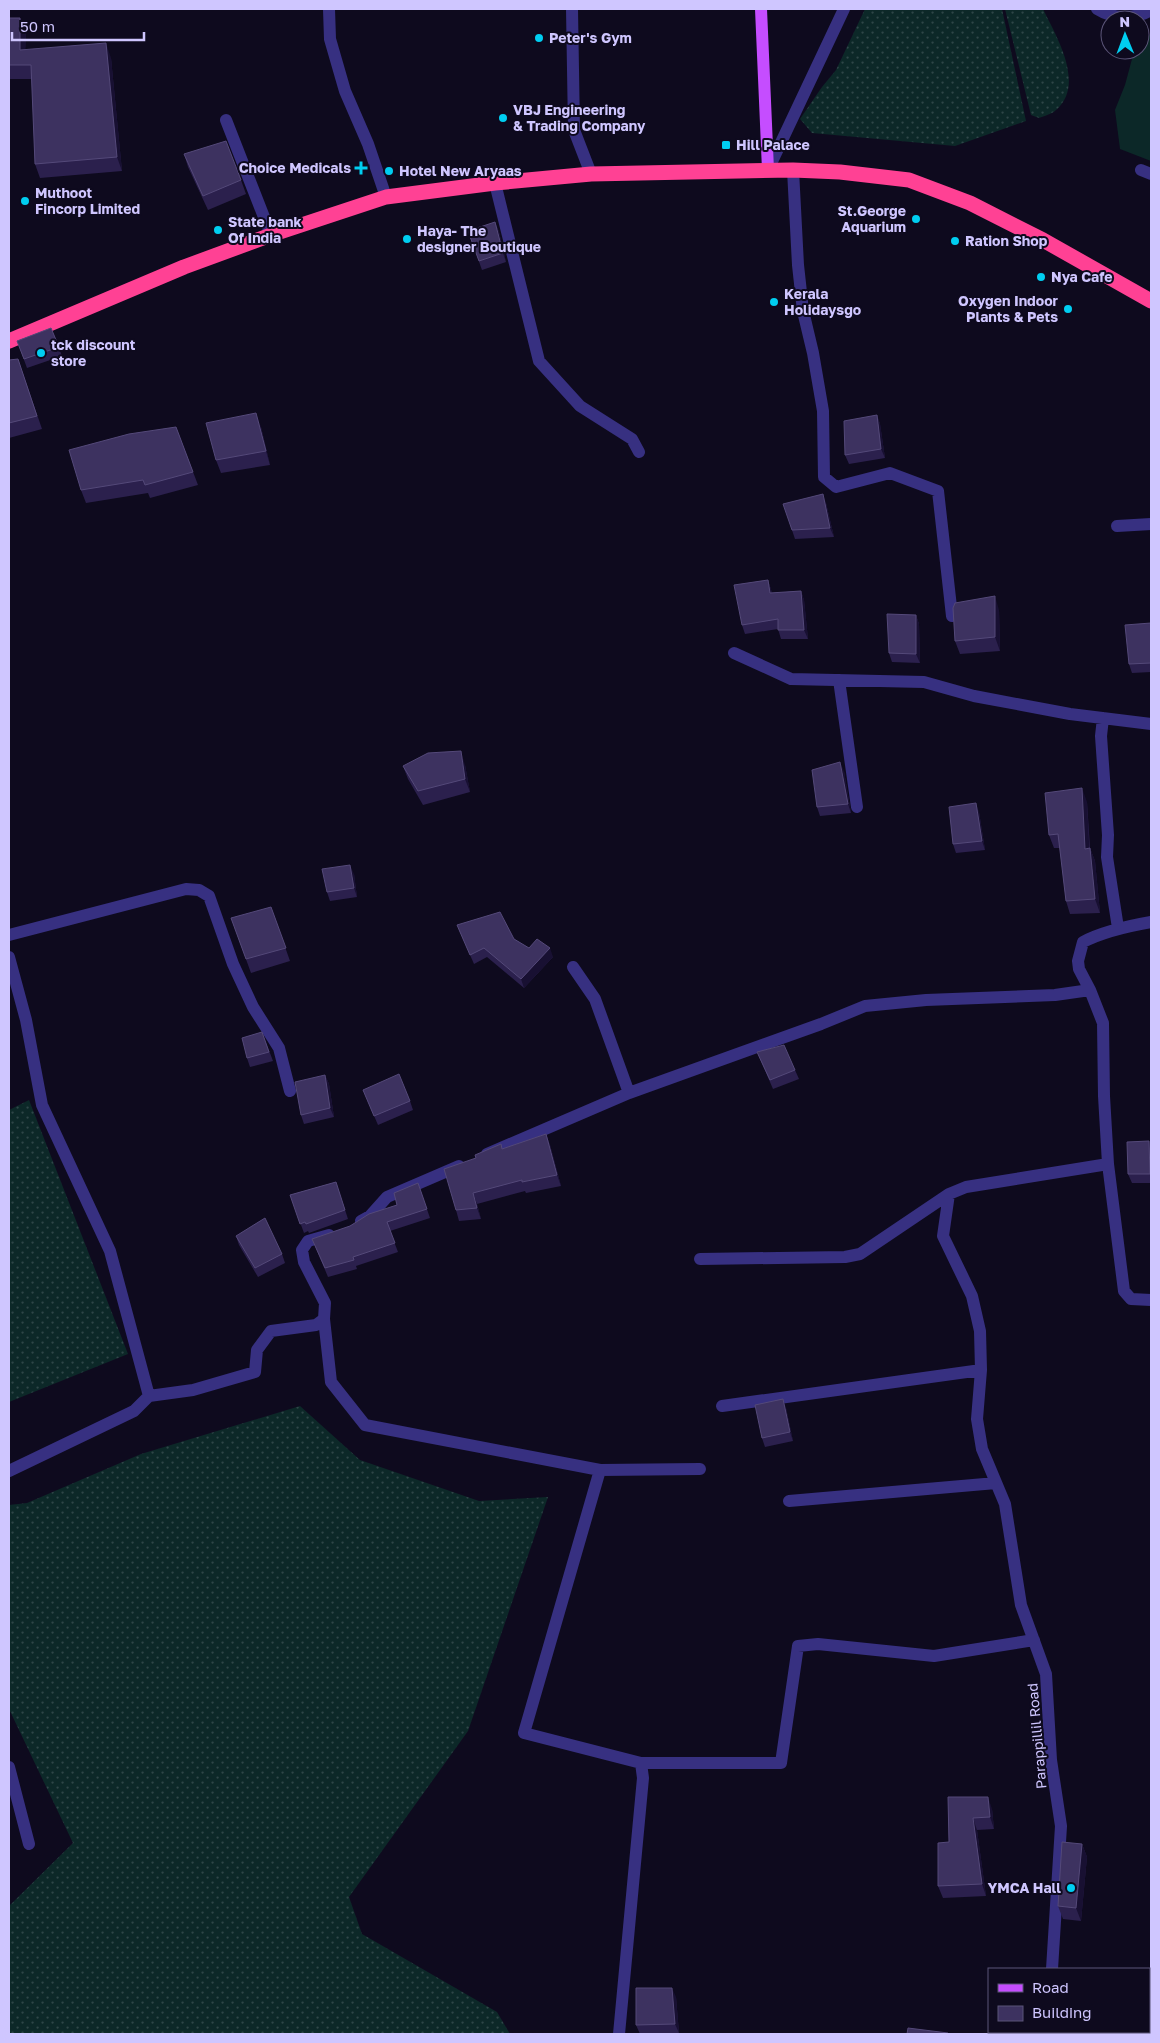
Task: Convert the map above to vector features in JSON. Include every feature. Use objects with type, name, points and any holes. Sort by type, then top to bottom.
[{"type":"highway","points":[[9,341],[184,268],[271,235],[386,197],[495,183],[591,174],[793,170],[840,172],[909,180],[962,200],[1043,240],[1151,302]]},
{"type":"main road","points":[[761,9],[768,170]]},
{"type":"street","points":[[328,9],[330,40],[345,91],[368,144],[386,197]]},
{"type":"street","points":[[572,9],[574,130],[591,174]]},
{"type":"street","points":[[768,170],[844,9]]},
{"type":"street","points":[[1097,9],[1105,14],[1132,18],[1151,10]]},
{"type":"street","points":[[226,120],[271,235]]},
{"type":"street","points":[[793,170],[798,265],[803,311],[813,353],[823,411],[824,477],[836,487],[890,473],[938,491],[952,616]]},
{"type":"street","points":[[495,183],[539,361],[580,406],[632,438],[638,452]]},
{"type":"street","points":[[1117,526],[1151,524]]},
{"type":"street","points":[[734,653],[791,679],[924,682],[974,696],[1070,714],[1151,724]]},
{"type":"street","points":[[839,680],[857,807]]},
{"type":"street","points":[[1103,718],[1101,736],[1108,836],[1107,857],[1118,928]]},
{"type":"street","points":[[9,935],[186,889],[199,890],[209,896],[233,964],[253,1007],[279,1048],[290,1091]]},
{"type":"street","points":[[1151,922],[1118,928],[1083,942],[1078,961],[1079,969],[1090,990],[1103,1023],[1104,1096],[1108,1164],[1124,1290],[1131,1299],[1151,1300]]},
{"type":"street","points":[[9,957],[26,1020],[42,1105],[110,1251],[149,1396]]},
{"type":"street","points":[[572,967],[595,999],[629,1093]]},
{"type":"street","points":[[700,1469],[600,1470],[365,1425],[331,1382],[324,1320],[325,1303],[304,1262],[302,1250],[308,1241],[347,1228],[370,1216],[387,1197],[472,1160],[629,1093],[822,1024],[865,1006],[926,1000],[1055,995],[1090,990]]},
{"type":"street","points":[[700,1259],[845,1257],[860,1254],[950,1194],[966,1187],[1108,1164]]},
{"type":"street","name":"Parappillil Road","points":[[950,1194],[943,1236],[972,1296],[980,1331],[981,1370],[978,1419],[982,1449],[1006,1504],[1021,1605],[1046,1674],[1052,1760],[1061,1826],[1052,1968]]},
{"type":"street","points":[[9,1471],[134,1411],[149,1396],[193,1390],[255,1372],[257,1350],[271,1331],[316,1325],[324,1320]]},
{"type":"street","points":[[722,1406],[981,1370]]},
{"type":"street","points":[[600,1470],[524,1733],[641,1764],[782,1763],[798,1646],[818,1644],[934,1656],[1034,1640]]},
{"type":"street","points":[[789,1500],[996,1482]]},
{"type":"street","points":[[619,2034],[643,1778],[641,1764]]},
{"type":"street","points":[[9,1768],[29,1844]]},
{"type":"green space","points":[[865,9],[1002,9],[1026,121],[955,146],[812,133],[800,119],[836,70]]},
{"type":"green space","points":[[1005,9],[1043,9],[1061,46],[1066,60],[1068,87],[1065,99],[1050,114],[1039,118],[1031,115]]},
{"type":"green space","points":[[1151,33],[1151,161],[1120,149],[1115,110],[1125,85],[1132,60],[1150,60]]},
{"type":"green space","points":[[29,1100],[128,1354],[9,1402],[9,1110]]},
{"type":"green space","points":[[300,1406],[360,1460],[479,1501],[548,1497],[468,1731],[349,1897],[362,1934],[497,2012],[510,2034],[9,2034],[9,1906],[73,1843],[9,1709],[9,1505],[27,1503],[141,1454]]},
{"type":"building","points":[[9,18],[20,18],[20,50],[106,43],[117,157],[35,164],[31,65],[9,65]]},
{"type":"building","points":[[226,141],[241,180],[203,196],[184,154]]},
{"type":"building","points":[[495,222],[503,253],[479,261],[468,231]]},
{"type":"building","points":[[51,328],[59,347],[24,359],[17,341]]},
{"type":"building","points":[[18,359],[37,416],[9,423],[9,360]]},
{"type":"building","points":[[256,413],[266,451],[216,460],[206,423]]},
{"type":"building","points":[[877,415],[881,449],[845,455],[844,421]]},
{"type":"building","points":[[176,427],[193,472],[145,485],[143,480],[81,490],[69,450],[129,434]]},
{"type":"building","points":[[823,494],[830,528],[792,530],[783,504]]},
{"type":"building","points":[[768,580],[770,593],[801,591],[804,630],[778,630],[778,619],[742,625],[734,585]]},
{"type":"building","points":[[995,596],[995,637],[955,641],[953,608],[955,603]]},
{"type":"building","points":[[887,614],[916,615],[916,654],[889,653]]},
{"type":"building","points":[[1151,623],[1151,663],[1129,664],[1125,625]]},
{"type":"building","points":[[461,751],[465,779],[418,791],[403,766],[428,753]]},
{"type":"building","points":[[840,762],[848,804],[817,807],[812,770]]},
{"type":"building","points":[[1082,788],[1085,849],[1090,848],[1095,899],[1066,901],[1058,834],[1049,835],[1045,793]]},
{"type":"building","points":[[976,803],[982,841],[953,844],[949,807]]},
{"type":"building","points":[[350,865],[354,888],[327,892],[322,869]]},
{"type":"building","points":[[271,907],[286,948],[246,959],[231,918]]},
{"type":"building","points":[[500,912],[514,939],[529,948],[537,939],[550,948],[521,979],[484,948],[470,955],[457,925]]},
{"type":"building","points":[[262,1032],[269,1052],[247,1058],[242,1038]]},
{"type":"building","points":[[784,1045],[795,1070],[770,1080],[757,1052]]},
{"type":"building","points":[[399,1074],[410,1101],[374,1116],[363,1090]]},
{"type":"building","points":[[325,1075],[330,1108],[301,1115],[295,1082]]},
{"type":"building","points":[[546,1134],[557,1175],[522,1182],[522,1180],[473,1193],[477,1208],[456,1210],[444,1169],[476,1158],[475,1155],[501,1144],[502,1149]]},
{"type":"building","points":[[1149,1141],[1150,1174],[1128,1174],[1127,1142]]},
{"type":"building","points":[[336,1182],[345,1210],[306,1224],[305,1222],[300,1224],[290,1195]]},
{"type":"building","points":[[418,1183],[427,1209],[387,1222],[395,1243],[353,1257],[354,1260],[325,1268],[312,1239],[350,1226],[369,1214],[397,1205],[394,1193]]},
{"type":"building","points":[[265,1218],[282,1254],[255,1268],[236,1236]]},
{"type":"building","points":[[783,1399],[790,1432],[762,1438],[755,1405]]},
{"type":"building","points":[[948,1797],[988,1797],[990,1817],[973,1818],[982,1884],[938,1886],[938,1843],[949,1842]]},
{"type":"building","points":[[1062,1842],[1082,1844],[1076,1908],[1058,1906]]},
{"type":"building","points":[[636,1988],[672,1988],[675,2024],[636,2025]]},
{"type":"building","points":[[908,2028],[948,2033],[948,2034],[907,2034]]},
{"type":"place","name":"Peter's Gym","points":[[539,38]]},
{"type":"place","name":"VBJ Engineering & Trading Company","points":[[503,118]]},
{"type":"place","name":"Hill Palace","points":[[726,145]]},
{"type":"place","name":"Choice Medicals","points":[[361,168]]},
{"type":"place","name":"Hotel New Aryaas","points":[[389,171]]},
{"type":"place","name":"Muthoot Fincorp Limited","points":[[25,201]]},
{"type":"place","name":"St.George Aquarium","points":[[916,219]]},
{"type":"place","name":"State bank Of India","points":[[218,230]]},
{"type":"place","name":"Haya- The designer Boutique","points":[[407,239]]},
{"type":"place","name":"Ration Shop","points":[[955,241]]},
{"type":"place","name":"Nya Cafe","points":[[1041,277]]},
{"type":"place","name":"Kerala Holidaysgo","points":[[774,302]]},
{"type":"place","name":"Oxygen Indoor Plants & Pets","points":[[1068,309]]},
{"type":"place","name":"tck discount store","points":[[41,353]]},
{"type":"place","name":"YMCA Hall","points":[[1071,1888]]}]
